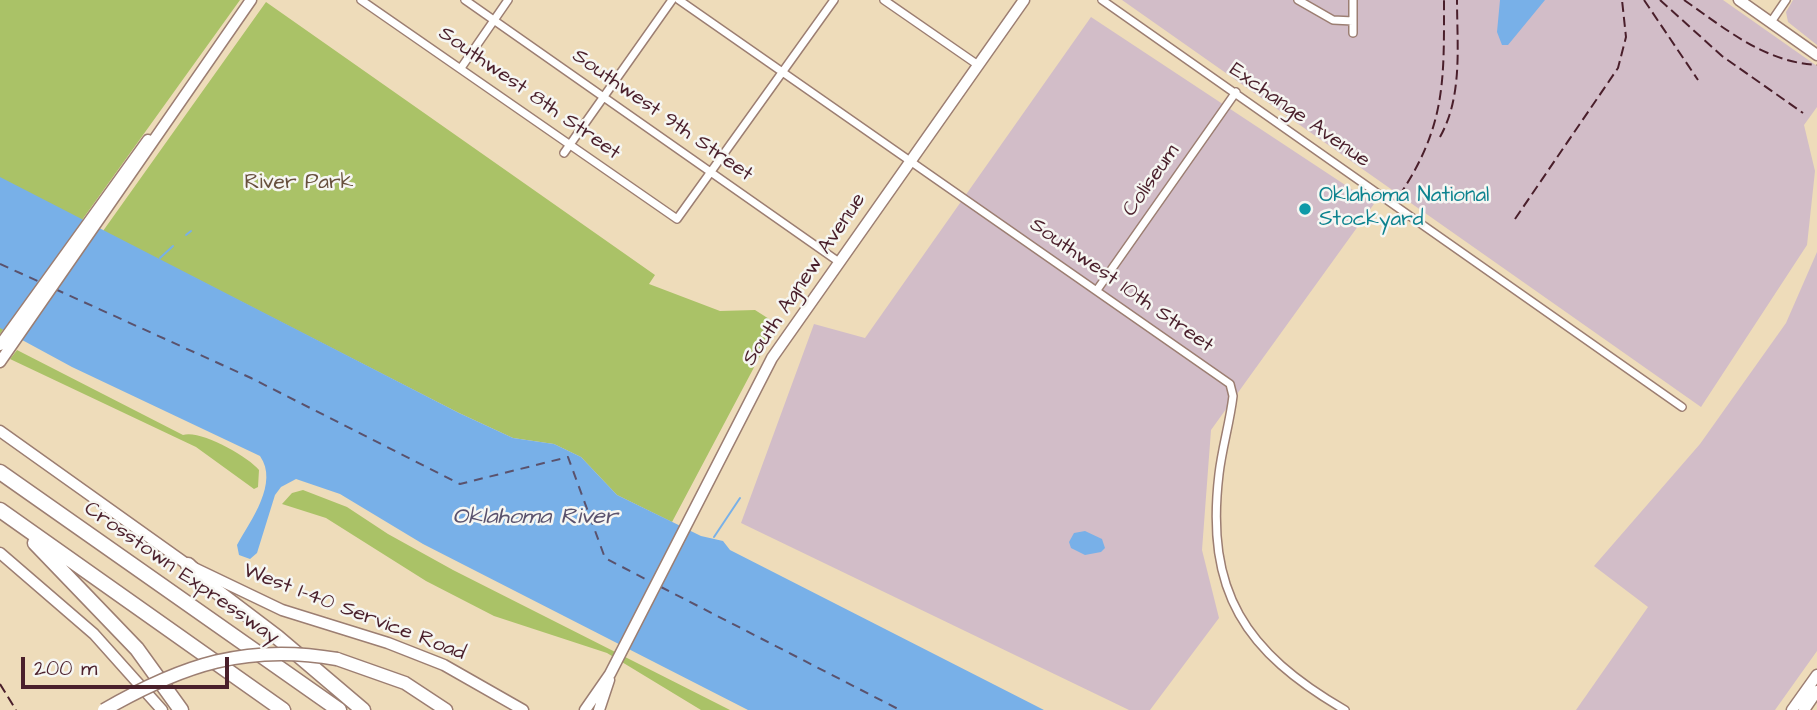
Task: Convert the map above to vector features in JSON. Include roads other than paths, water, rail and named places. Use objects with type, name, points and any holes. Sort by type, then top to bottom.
[{"type":"highway","name":"Crosstown Expressway","points":[[0,472],[338,710]]},
{"type":"highway","points":[[0,510],[283,710]]},
{"type":"highway","points":[[15,521],[124,634],[181,710]]},
{"type":"highway","points":[[188,565],[211,587],[277,637],[363,710]]},
{"type":"main road","points":[[0,345],[125,177],[251,0]]},
{"type":"main road","name":"South Agnew Avenue","points":[[585,710],[597,704],[772,358],[1024,0]]},
{"type":"main road","points":[[1739,0],[1817,55]]},
{"type":"main road","points":[[0,362],[125,177]]},
{"type":"main road","name":"West I-40 Service Road","points":[[0,431],[188,565],[282,610],[426,657],[471,679],[523,710]]},
{"type":"main road","points":[[0,553],[94,635],[162,710]]},
{"type":"main road","points":[[104,710],[164,678],[220,659],[271,653],[337,659],[405,683],[446,710]]},
{"type":"main road","points":[[1792,710],[1817,675]]},
{"type":"main road","points":[[1804,710],[1817,691]]},
{"type":"street","name":"Southwest 8th Street","points":[[361,0],[572,143],[677,219],[712,172]]},
{"type":"street","name":"Southwest 9th Street","points":[[465,0],[839,262]]},
{"type":"street","points":[[461,68],[508,0]]},
{"type":"street","points":[[564,153],[673,0]]},
{"type":"street","name":"Southwest 10th Street","points":[[679,0],[1230,384],[1233,396],[1216,504],[1218,557],[1225,586],[1245,626],[1262,648],[1292,675],[1345,710]]},
{"type":"street","points":[[712,172],[834,0]]},
{"type":"street","points":[[884,0],[978,65]]},
{"type":"street","name":"Exchange Avenue","points":[[1101,0],[1236,92],[1682,407]]},
{"type":"street","points":[[1298,0],[1333,20],[1353,21]]},
{"type":"street","points":[[1353,0],[1353,33]]},
{"type":"street","points":[[1771,22],[1786,0]]},
{"type":"street","name":"Coliseum","points":[[1097,290],[1236,92]]},
{"type":"water","points":[[1500,0],[1545,0],[1508,45],[1502,45],[1497,32]]},
{"type":"water","name":"Oklahoma River","points":[[0,177],[459,413],[513,438],[554,444],[581,457],[617,495],[701,536],[723,541],[730,550],[1044,710],[748,710],[423,544],[340,494],[296,479],[281,487],[275,495],[257,553],[250,559],[239,555],[237,545],[265,489],[265,467],[260,456],[72,367],[0,328]]},
{"type":"water","points":[[1085,531],[1102,539],[1105,548],[1101,552],[1085,555],[1071,548],[1069,542],[1074,533]]},
{"type":"waterway","points":[[186,235],[191,231]]},
{"type":"waterway","points":[[160,258],[173,246]]},
{"type":"waterway","points":[[714,537],[740,498]]},
{"type":"railway","points":[[1399,196],[1426,147],[1434,125],[1444,55],[1444,0]]},
{"type":"railway","points":[[1440,137],[1452,105],[1455,88],[1458,52],[1457,0]]},
{"type":"railway","points":[[1515,219],[1618,68],[1626,37],[1622,0]]},
{"type":"railway","points":[[1644,0],[1698,80]]},
{"type":"railway","points":[[1660,0],[1722,56],[1803,113]]},
{"type":"railway","points":[[1684,0],[1731,33],[1763,51],[1798,63],[1817,65]]},
{"type":"railway","points":[[0,684],[16,710]]},
{"type":"place","name":"Oklahoma National Stockyard","points":[[1305,209]]},
{"type":"park label","name":"River Park","points":[[299,184]]}]
